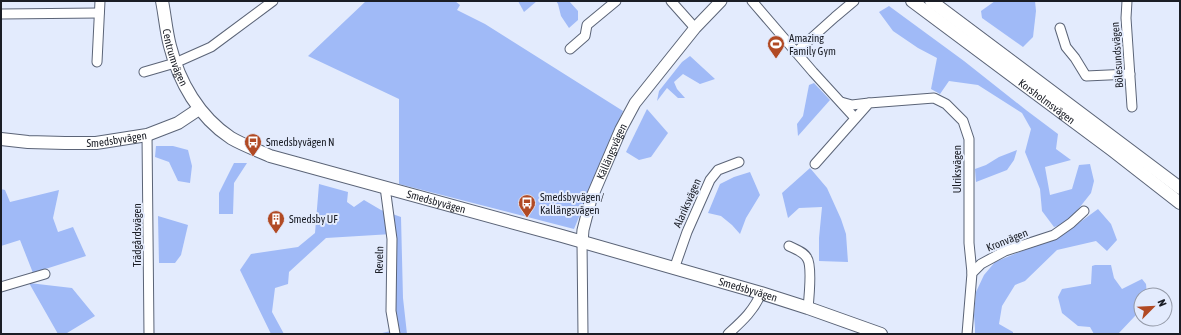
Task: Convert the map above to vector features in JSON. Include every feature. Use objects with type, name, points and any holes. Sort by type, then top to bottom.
[{"type":"main road","name":"Centrumvägen","points":[[162,1],[170,46],[175,63],[185,87],[199,109]]},
{"type":"main road","name":"Korsholmsvägen","points":[[912,1],[1112,150],[1180,203]]},
{"type":"main road","name":"Korsholmsvägen","points":[[931,1],[1180,188]]},
{"type":"main road","name":"Smedsbyvägen","points":[[1,139],[65,144],[96,143],[148,135],[178,123],[199,109],[217,127],[231,138],[270,156],[760,293],[881,334]]},
{"type":"street","points":[[97,62],[100,1]]},
{"type":"street","points":[[144,72],[175,63],[211,47],[273,1]]},
{"type":"street","points":[[570,49],[585,36],[586,25],[616,1]]},
{"type":"street","points":[[671,1],[695,28]]},
{"type":"street","name":"Källängsvägen","points":[[583,334],[583,230],[592,199],[621,128],[635,103],[695,28],[722,1]]},
{"type":"street","points":[[752,1],[855,118]]},
{"type":"street","points":[[796,52],[854,1]]},
{"type":"street","name":"Bölesundsvägen","points":[[1126,1],[1132,107]]},
{"type":"street","points":[[1,14],[99,13]]},
{"type":"street","points":[[1060,28],[1066,47],[1086,76],[1130,74]]},
{"type":"street","name":"Ulriksvägen","points":[[841,102],[852,104],[934,98],[946,104],[963,121],[969,139],[969,243],[972,272]]},
{"type":"street","points":[[815,164],[869,103]]},
{"type":"street","name":"Trädgårdsvägen","points":[[148,135],[149,334]]},
{"type":"street","name":"Alariksvägen","points":[[674,269],[686,232],[710,180],[718,170],[739,162]]},
{"type":"street","name":"Reveln","points":[[385,187],[392,239],[391,311],[396,334]]},
{"type":"street","name":"Kronvägen","points":[[972,272],[981,264],[1005,251],[1054,235],[1071,223],[1084,211]]},
{"type":"street","points":[[789,246],[808,258],[808,308]]},
{"type":"street","points":[[967,334],[972,272]]},
{"type":"street","points":[[1,286],[45,274]]},
{"type":"street","points":[[728,334],[745,319],[757,302],[760,293]]},
{"type":"shaded area","points":[[366,1],[455,1],[460,5],[457,10],[485,24],[623,111],[574,229],[399,184],[399,99],[308,56]]},
{"type":"shaded area","points":[[518,1],[537,1],[524,12]]},
{"type":"shaded area","points":[[556,1],[569,1],[578,11],[578,20],[569,28],[561,16]]},
{"type":"shaded area","points":[[995,1],[1035,1],[1036,11],[1033,37],[1023,47],[982,18],[981,11]]},
{"type":"shaded area","points":[[889,6],[964,61],[1058,134],[1056,149],[1071,160],[1045,167],[1050,195],[1072,189],[1079,165],[1090,164],[1094,181],[1091,193],[1065,224],[1054,227],[1042,211],[1040,189],[1025,152],[1031,129],[1022,113],[978,85],[949,81],[940,94],[931,89],[937,58],[918,48],[893,31],[879,12]]},
{"type":"shaded area","points":[[690,56],[715,79],[700,84],[683,74],[674,82],[677,89],[685,98],[678,98],[667,88],[657,101],[659,91],[682,62]]},
{"type":"shaded area","points":[[814,83],[830,100],[798,136],[797,124],[803,116],[809,85]]},
{"type":"shaded area","points":[[647,109],[668,133],[651,157],[639,160],[626,152]]},
{"type":"shaded area","points":[[156,146],[173,146],[188,150],[192,166],[190,183],[178,181],[169,162],[155,157]]},
{"type":"shaded area","points":[[1017,150],[1014,160],[1007,170],[976,182],[975,169]]},
{"type":"shaded area","points":[[234,163],[247,163],[234,183],[233,214],[219,214],[219,193]]},
{"type":"shaded area","points":[[810,168],[827,188],[841,219],[846,234],[848,262],[819,261],[819,238],[822,207],[799,208],[788,218],[782,193]]},
{"type":"shaded area","points":[[750,172],[760,195],[746,218],[740,234],[721,216],[708,213],[720,184],[734,177]]},
{"type":"shaded area","points":[[319,184],[348,192],[347,202],[354,207],[364,200],[381,210],[401,217],[403,298],[407,334],[378,334],[395,330],[392,234],[326,238],[289,272],[288,284],[275,288],[272,312],[284,334],[271,334],[240,270],[251,254],[298,247],[315,233]]},
{"type":"shaded area","points":[[1,189],[5,190],[10,202],[59,190],[53,218],[58,232],[73,227],[86,256],[33,273],[20,240],[1,246]]},
{"type":"shaded area","points":[[1098,209],[1111,224],[1117,240],[1107,251],[1096,241],[1057,250],[1025,281],[1015,285],[1002,306],[999,324],[1013,332],[1013,334],[975,334],[974,315],[976,292],[984,275],[995,262],[1051,239],[1072,228]]},
{"type":"shaded area","points":[[158,216],[188,225],[181,255],[175,263],[159,263]]},
{"type":"shaded area","points":[[1111,265],[1114,278],[1122,289],[1142,279],[1146,284],[1146,287],[1133,287],[1133,318],[1118,334],[1094,334],[1090,327],[1078,326],[1062,313],[1058,297],[1062,289],[1091,284],[1092,266]]},
{"type":"shaded area","points":[[29,283],[72,288],[95,316],[67,333],[68,334],[58,334]]},
{"type":"place","name":"Amazing Family Gym","points":[[776,59]]},
{"type":"place","name":"Smedsbyvägen N","points":[[253,157]]},
{"type":"place","name":"Smedsbyvägen/ Kallängsvägen","points":[[527,218]]},
{"type":"place","name":"Smedsby UF","points":[[276,234]]}]
